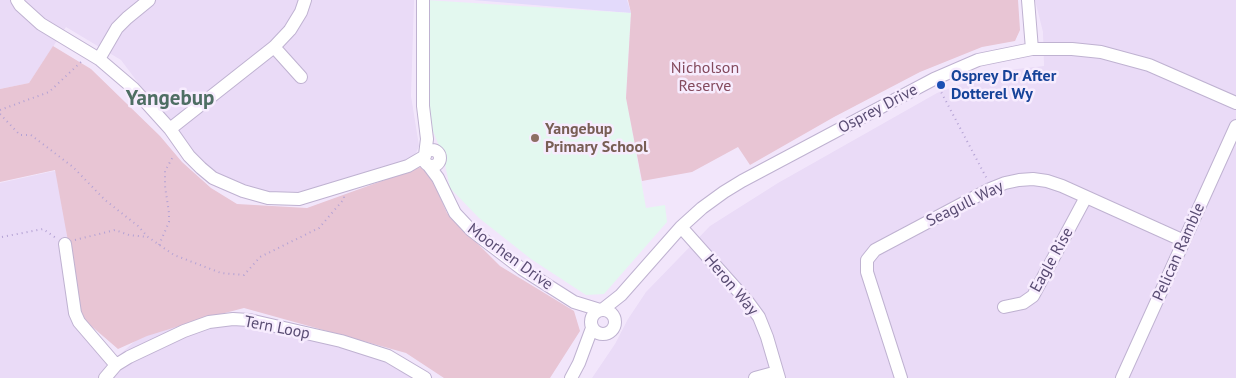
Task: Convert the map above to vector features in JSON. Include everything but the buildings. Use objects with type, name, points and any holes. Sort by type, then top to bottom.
[{"type":"street","points":[[17,0],[41,24],[94,57],[133,88],[170,129],[180,145],[201,168],[213,178],[228,185],[257,195],[298,199],[430,159]]},
{"type":"street","points":[[94,57],[127,18],[149,0]]},
{"type":"street","points":[[170,129],[274,46],[290,30],[301,12],[304,0]]},
{"type":"street","name":"Moorhen Drive","points":[[423,0],[423,106],[430,159],[450,204],[462,222],[522,269],[574,302],[601,310]]},
{"type":"street","points":[[1028,0],[1032,49]]},
{"type":"street","points":[[274,46],[301,77]]},
{"type":"street","name":"Osprey Drive","points":[[601,310],[621,295],[681,227],[702,208],[742,181],[934,79],[978,60],[1032,49],[1078,49],[1126,58],[1172,74],[1236,103]]},
{"type":"street","name":"Pelican Ramble","points":[[1122,378],[1236,126]]},
{"type":"street","name":"Seagull Way","points":[[901,378],[867,272],[867,260],[875,250],[990,189],[1005,183],[1032,179],[1047,181],[1184,241]]},
{"type":"street","name":"Eagle Rise","points":[[1004,308],[1023,303],[1034,296],[1086,197]]},
{"type":"street","name":"Heron Way","points":[[681,227],[748,302],[759,317],[778,375]]},
{"type":"street","points":[[65,244],[75,313],[85,331],[116,365]]},
{"type":"street","name":"Osprey Drive","points":[[614,318],[621,295]]},
{"type":"street","name":"Moorhen Drive","points":[[574,302],[591,325]]},
{"type":"street","points":[[571,378],[584,352],[593,315],[601,310],[610,312],[614,318],[613,328],[584,352]]},
{"type":"street","name":"Tern Loop","points":[[105,378],[116,365],[129,357],[198,325],[233,319],[249,320],[350,344],[388,356],[425,378]]},
{"type":"street","points":[[591,325],[597,333],[605,334]]},
{"type":"street","points":[[755,378],[778,375]]},
{"type":"path","points":[[0,110],[49,92],[94,57]]},
{"type":"path","points":[[939,87],[990,189]]},
{"type":"path","points":[[0,114],[20,135],[31,135],[73,167],[105,200],[159,245],[174,254],[221,273],[244,275],[260,256],[319,228],[344,199],[342,187]]},
{"type":"path","points":[[159,245],[169,222],[170,213],[165,171],[180,145]]},
{"type":"path","points":[[2,238],[42,229],[65,244],[115,230],[129,235],[148,237]]},
{"type":"shaded area","points":[[0,0],[414,0],[411,96],[419,146],[416,153],[409,159],[322,188],[291,193],[243,187],[227,179],[207,165],[178,136],[121,60],[66,27],[29,83],[0,89]]},
{"type":"shaded area","name":"Yangebup Primary School","points":[[426,0],[631,13],[626,96],[646,208],[665,205],[667,222],[604,294],[586,295],[531,259],[479,218],[450,188],[443,155],[429,122]]},
{"type":"shaded area","points":[[473,0],[627,0],[631,13]]},
{"type":"shaded area","points":[[1035,0],[1236,0],[1236,378],[592,378],[646,292],[710,226],[778,183],[937,93],[988,74],[1044,66],[1043,32]]},
{"type":"shaded area","points":[[54,171],[72,177],[78,220],[66,230],[81,318],[116,358],[136,340],[191,318],[252,313],[401,358],[433,378],[0,378],[0,183]]},
{"type":"green space","name":"Nicholson Reserve","points":[[628,0],[1018,0],[1020,30],[1015,41],[982,47],[920,72],[834,117],[750,165],[738,147],[692,172],[642,181],[626,98],[631,13]]},
{"type":"green space","points":[[53,46],[91,69],[160,136],[182,162],[211,188],[237,204],[307,208],[426,165],[447,213],[500,266],[574,311],[580,331],[550,378],[444,378],[406,353],[244,308],[147,336],[118,349],[82,318],[55,170],[0,182],[0,89],[29,83]]},
{"type":"place","name":"Osprey Dr After Dotterel Wy","points":[[941,85]]},
{"type":"place","name":"Yangebup Primary School","points":[[535,138]]},
{"type":"district","name":"Yangebup","points":[[170,99]]}]
